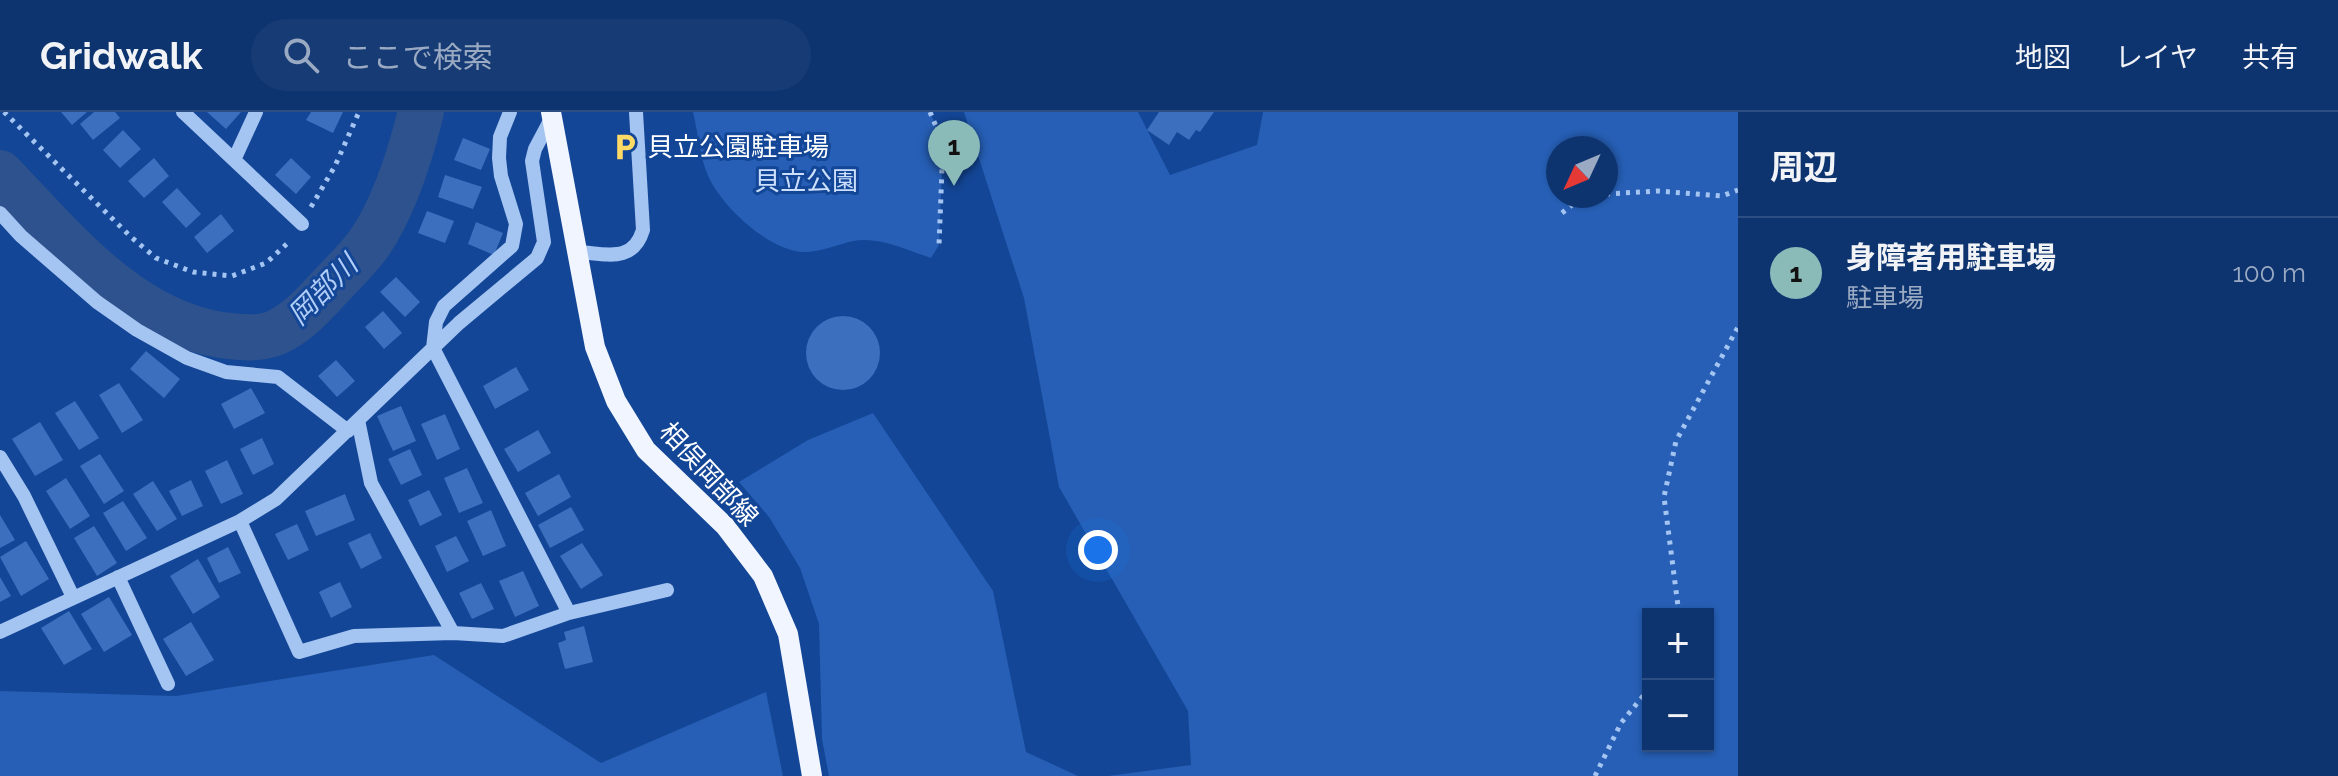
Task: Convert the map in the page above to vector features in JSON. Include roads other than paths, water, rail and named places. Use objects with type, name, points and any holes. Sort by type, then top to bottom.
[{"type":"main road","name":"相俣岡部線","points":[[552,115],[595,347],[616,401],[646,450],[725,526],[763,576],[788,634],[812,776]]},
{"type":"street","points":[[183,112],[302,224]]},
{"type":"street","points":[[234,160],[256,112]]},
{"type":"street","points":[[510,112],[500,137],[499,158],[501,176],[516,224],[512,246],[444,306],[436,322],[433,348],[569,613]]},
{"type":"street","points":[[579,252],[626,253],[639,242],[643,230],[636,112]]},
{"type":"street","points":[[0,632],[240,521],[276,499],[433,348],[537,258],[544,242],[532,161],[552,115]]},
{"type":"street","points":[[0,213],[21,236],[97,302],[137,330],[187,358],[226,372],[278,377],[353,425],[371,483],[453,633]]},
{"type":"street","points":[[0,457],[24,496],[73,597]]},
{"type":"street","points":[[240,521],[299,652],[354,636],[453,633],[503,636],[569,613],[667,590]]},
{"type":"street","points":[[118,577],[168,684]]},
{"type":"waterway","name":"岡部川","points":[[0,173],[72,248],[126,294],[187,326],[221,335],[262,337],[283,329],[305,313],[370,242],[394,196],[421,112]]},
{"type":"place","name":"貝立公園駐車場","points":[[625,147]]},
{"type":"place","name":"身障者用駐車場","points":[[954,186]]},
{"type":"park label","name":"貝立公園","points":[[806,181]]}]
